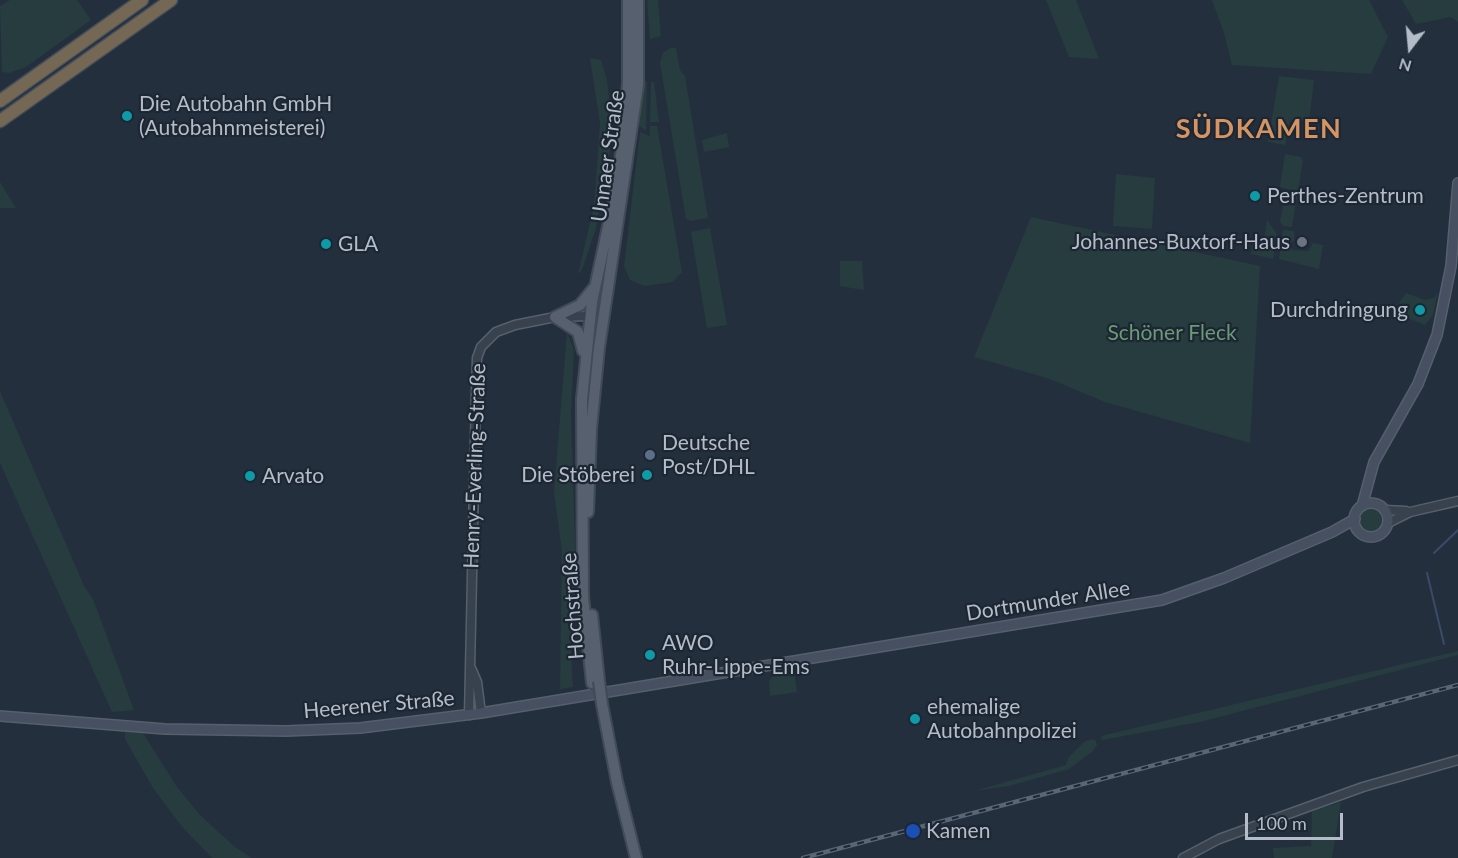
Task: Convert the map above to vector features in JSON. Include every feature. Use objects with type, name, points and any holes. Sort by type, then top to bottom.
[{"type":"highway","points":[[0,100],[142,0]]},
{"type":"highway","points":[[0,121],[171,0]]},
{"type":"main road","name":"Unnaer Straße","points":[[585,366],[590,316],[623,142],[628,83],[628,0]]},
{"type":"main road","name":"Unnaer Straße","points":[[600,348],[638,85],[638,0]]},
{"type":"main road","points":[[1362,506],[1375,504],[1385,510],[1388,523],[1383,532],[1376,537],[1367,537],[1358,530],[1354,519],[1362,506],[1374,462],[1418,384],[1437,335],[1450,273],[1458,183]]},
{"type":"main road","points":[[555,317],[580,305],[596,286]]},
{"type":"main road","points":[[590,316],[604,318]]},
{"type":"main road","points":[[555,317],[578,332],[585,366]]},
{"type":"main road","name":"Hochstraße","points":[[600,348],[589,459],[590,597],[598,705],[628,858]]},
{"type":"main road","name":"Hochstraße","points":[[585,366],[581,529],[586,638],[595,682]]},
{"type":"main road","points":[[1368,480],[1375,504]]},
{"type":"main road","name":"Dortmunder Allee","points":[[759,668],[1162,600],[1208,585],[1275,554],[1332,532],[1354,519]]},
{"type":"main road","name":"Dortmunder Allee","points":[[1332,532],[1358,530]]},
{"type":"main road","name":"Heerener Straße","points":[[0,716],[165,729],[286,731],[360,728],[469,715],[759,668]]},
{"type":"main road","name":"Hochstraße","points":[[620,812],[636,858]]},
{"type":"street","name":"Henry-Everling-Straße","points":[[469,715],[477,358],[481,346],[496,332],[515,325],[555,317],[590,316]]},
{"type":"street","points":[[1388,523],[1410,512],[1458,501]]},
{"type":"street","points":[[1385,510],[1410,512]]},
{"type":"street","name":"Henry-Everling-Straße","points":[[471,668],[477,682],[481,713]]},
{"type":"street","points":[[1183,858],[1219,839],[1317,803],[1458,760]]},
{"type":"green space","points":[[10,0],[77,0],[91,20],[26,67],[9,73],[2,72],[0,6]]},
{"type":"green space","points":[[647,0],[658,0],[661,36],[650,39]]},
{"type":"green space","points":[[1046,0],[1076,0],[1099,59],[1069,57]]},
{"type":"green space","points":[[1212,0],[1369,0],[1388,37],[1371,74],[1232,65]]},
{"type":"green space","points":[[1402,0],[1458,0],[1458,22],[1451,17],[1416,24]]},
{"type":"green space","points":[[670,48],[676,48],[680,70],[685,76],[708,218],[691,221],[686,219],[660,63],[663,53]]},
{"type":"green space","points":[[590,58],[601,60],[607,80],[613,132],[596,228],[582,270],[578,274],[594,206],[600,124]]},
{"type":"green space","points":[[1279,76],[1314,80],[1309,122],[1290,120],[1285,145],[1268,142]]},
{"type":"green space","points":[[643,81],[647,82],[646,131],[638,125]]},
{"type":"green space","points":[[651,82],[654,82],[659,122],[650,122]]},
{"type":"green space","points":[[650,126],[657,126],[682,272],[673,282],[644,286],[630,280],[624,266],[640,132],[650,136]]},
{"type":"green space","points":[[727,133],[729,147],[704,152],[702,140]]},
{"type":"green space","points":[[1285,154],[1301,157],[1303,160],[1292,227],[1283,226],[1280,221],[1283,206],[1289,206],[1292,190],[1280,187]]},
{"type":"green space","points":[[1116,174],[1155,178],[1152,229],[1113,226]]},
{"type":"green space","points":[[0,182],[16,208],[0,208]]},
{"type":"green space","name":"Schöner Fleck","points":[[1031,217],[1260,266],[1250,443],[1105,402],[1050,379],[974,357]]},
{"type":"green space","points":[[1267,220],[1277,234],[1273,259],[1251,254],[1254,238],[1264,239]]},
{"type":"green space","points":[[710,228],[727,325],[707,328],[691,232]]},
{"type":"green space","points":[[1283,230],[1294,231],[1294,241],[1291,242],[1290,247],[1293,250],[1308,251],[1313,243],[1323,245],[1319,269],[1279,259]]},
{"type":"green space","points":[[840,261],[862,261],[864,290],[840,286]]},
{"type":"green space","points":[[1438,291],[1433,315],[1425,325],[1410,319],[1399,303],[1406,293],[1425,300],[1434,298]]},
{"type":"green space","points":[[567,331],[574,350],[571,414],[577,608],[570,636],[573,687],[560,689],[562,551],[554,492]]},
{"type":"green space","points":[[0,391],[84,586],[93,599],[134,710],[112,712],[0,463]]},
{"type":"green space","points":[[1371,508],[1380,512],[1384,521],[1380,530],[1371,534],[1362,530],[1358,521],[1362,512]]},
{"type":"green space","points":[[1458,651],[1458,655],[1200,722],[1102,740],[1101,736]]},
{"type":"green space","points":[[794,671],[797,692],[770,696],[769,681],[772,677]]},
{"type":"green space","points":[[125,732],[143,733],[177,787],[200,815],[235,847],[252,858],[212,858],[183,828],[153,788],[125,739]]},
{"type":"green space","points":[[1095,739],[1097,745],[1092,752],[1069,769],[1009,786],[974,791],[1066,765],[1068,758],[1085,741]]},
{"type":"green space","points":[[1341,802],[1332,858],[1274,858],[1273,848],[1311,846],[1312,811]]},
{"type":"waterway","points":[[1434,553],[1458,530]]},
{"type":"waterway","points":[[1427,573],[1444,644]]},
{"type":"railway","points":[[803,858],[1458,685]]},
{"type":"place","name":"Die Autobahn GmbH (Autobahnmeisterei)","points":[[127,116]]},
{"type":"place","name":"Perthes-Zentrum","points":[[1255,196]]},
{"type":"place","name":"Johannes-Buxtorf-Haus","points":[[1302,242]]},
{"type":"place","name":"GLA","points":[[326,244]]},
{"type":"place","name":"Durchdringung","points":[[1420,310]]},
{"type":"place","name":"Deutsche Post/DHL","points":[[650,455]]},
{"type":"place","name":"Die Stöberei","points":[[647,475]]},
{"type":"place","name":"Arvato","points":[[250,476]]},
{"type":"place","name":"AWO Ruhr-Lippe-Ems","points":[[650,655]]},
{"type":"place","name":"ehemalige Autobahnpolizei","points":[[915,719]]},
{"type":"place","name":"Kamen","points":[[913,831]]},
{"type":"district","name":"SÜDKAMEN","points":[[1259,129]]}]
